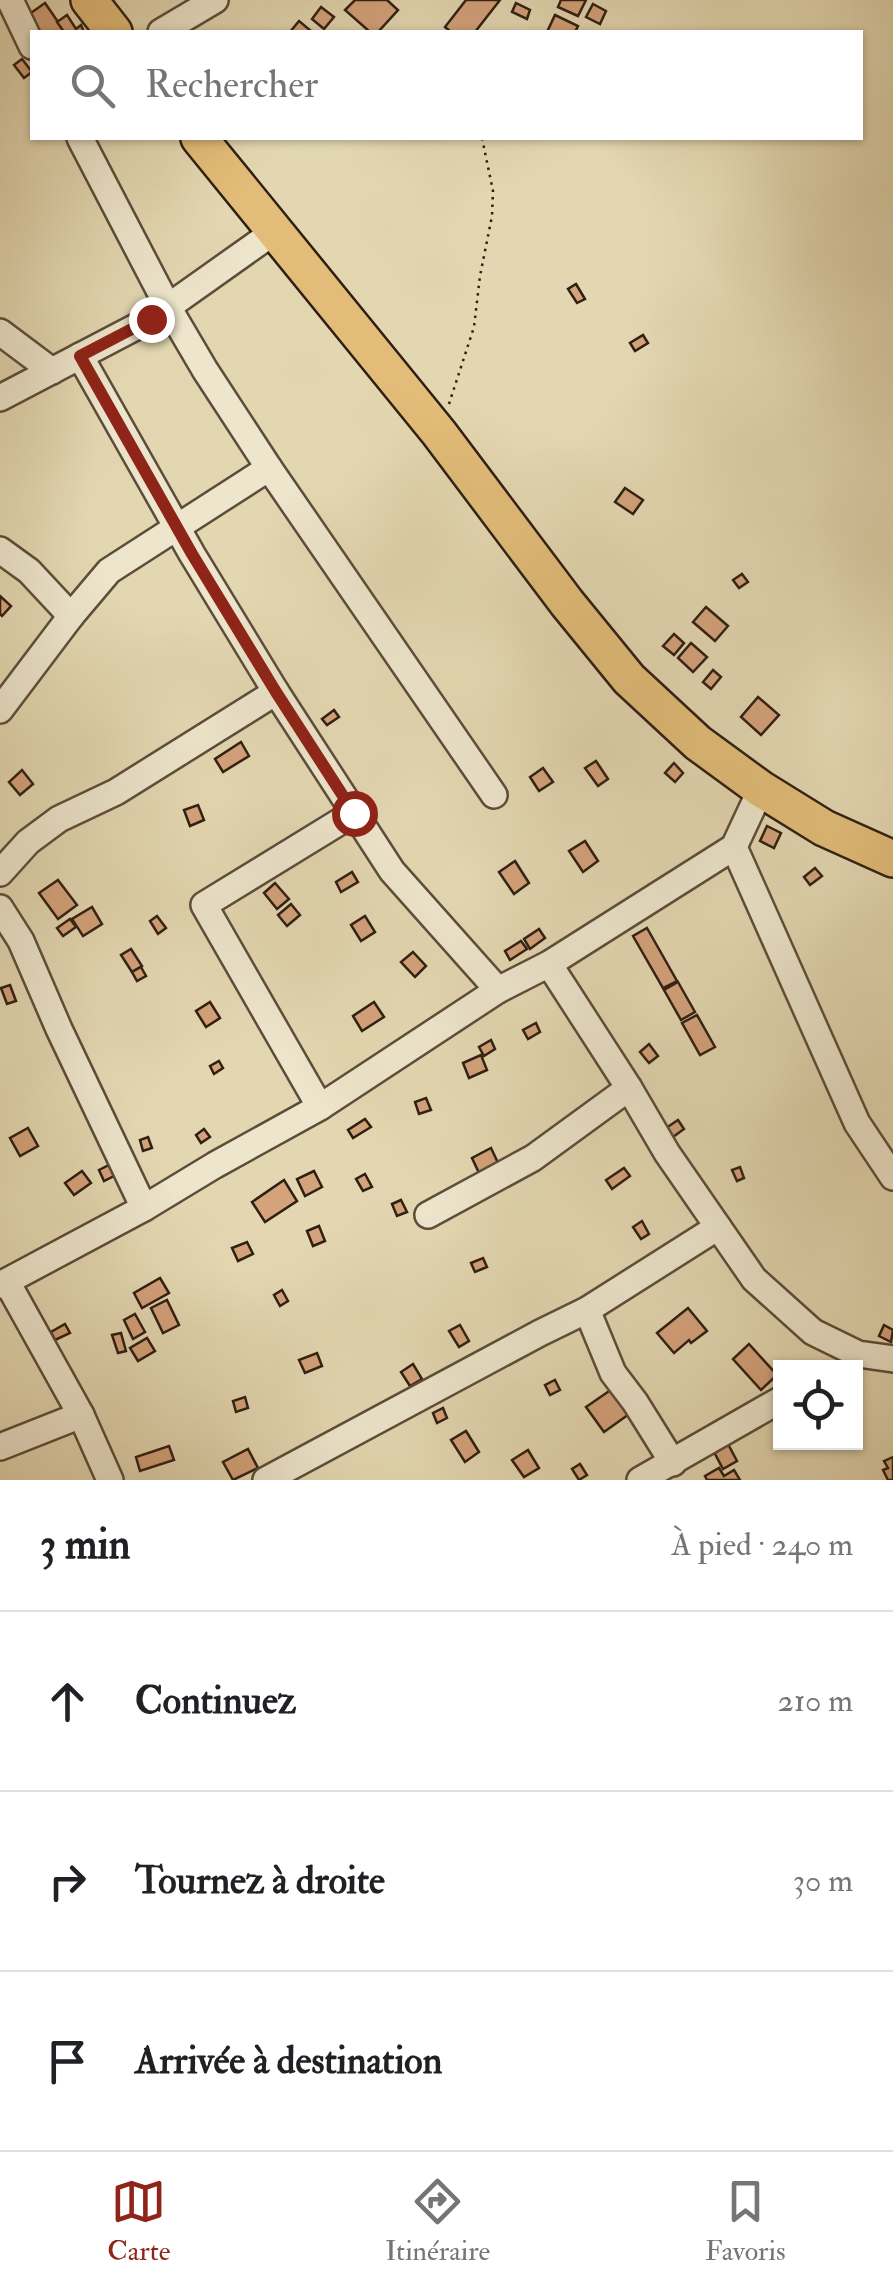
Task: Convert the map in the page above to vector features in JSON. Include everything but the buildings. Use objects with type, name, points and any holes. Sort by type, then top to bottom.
[{"type":"highway","points":[[89,0],[112,30]]},
{"type":"highway","points":[[201,140],[439,433],[629,680],[698,743],[762,789],[824,828],[893,859]]},
{"type":"street","points":[[165,30],[215,0]]},
{"type":"street","points":[[9,17],[30,43]]},
{"type":"street","points":[[81,140],[205,370],[268,468],[494,795]]},
{"type":"street","points":[[0,398],[151,319],[275,231]]},
{"type":"street","points":[[0,332],[52,371]]},
{"type":"street","points":[[80,356],[276,692],[392,871],[498,990]]},
{"type":"street","points":[[0,710],[109,571],[268,468]]},
{"type":"street","points":[[0,550],[29,571],[71,616]]},
{"type":"street","points":[[0,873],[28,842],[59,819],[116,792],[276,692]]},
{"type":"street","points":[[110,1480],[81,1415],[3,1283],[320,1107],[498,990],[549,964],[734,847],[762,789]]},
{"type":"street","points":[[320,1107],[204,905],[354,813]]},
{"type":"street","points":[[734,847],[856,1124],[893,1177]]},
{"type":"street","points":[[0,908],[21,942],[144,1208]]},
{"type":"street","points":[[549,964],[667,1153],[754,1279],[813,1332],[858,1354],[893,1359]]},
{"type":"street","points":[[428,1215],[533,1158],[629,1088]]},
{"type":"street","points":[[266,1480],[587,1310],[718,1227]]},
{"type":"street","points":[[587,1310],[612,1373],[673,1462]]},
{"type":"street","points":[[848,1360],[858,1354]]},
{"type":"street","points":[[640,1480],[773,1404]]},
{"type":"street","points":[[0,1448],[81,1415]]},
{"type":"path","points":[[439,433],[474,327],[492,216],[493,191],[482,140]]},
{"type":"route","points":[[151,319],[80,356],[192,554],[354,813]]}]
